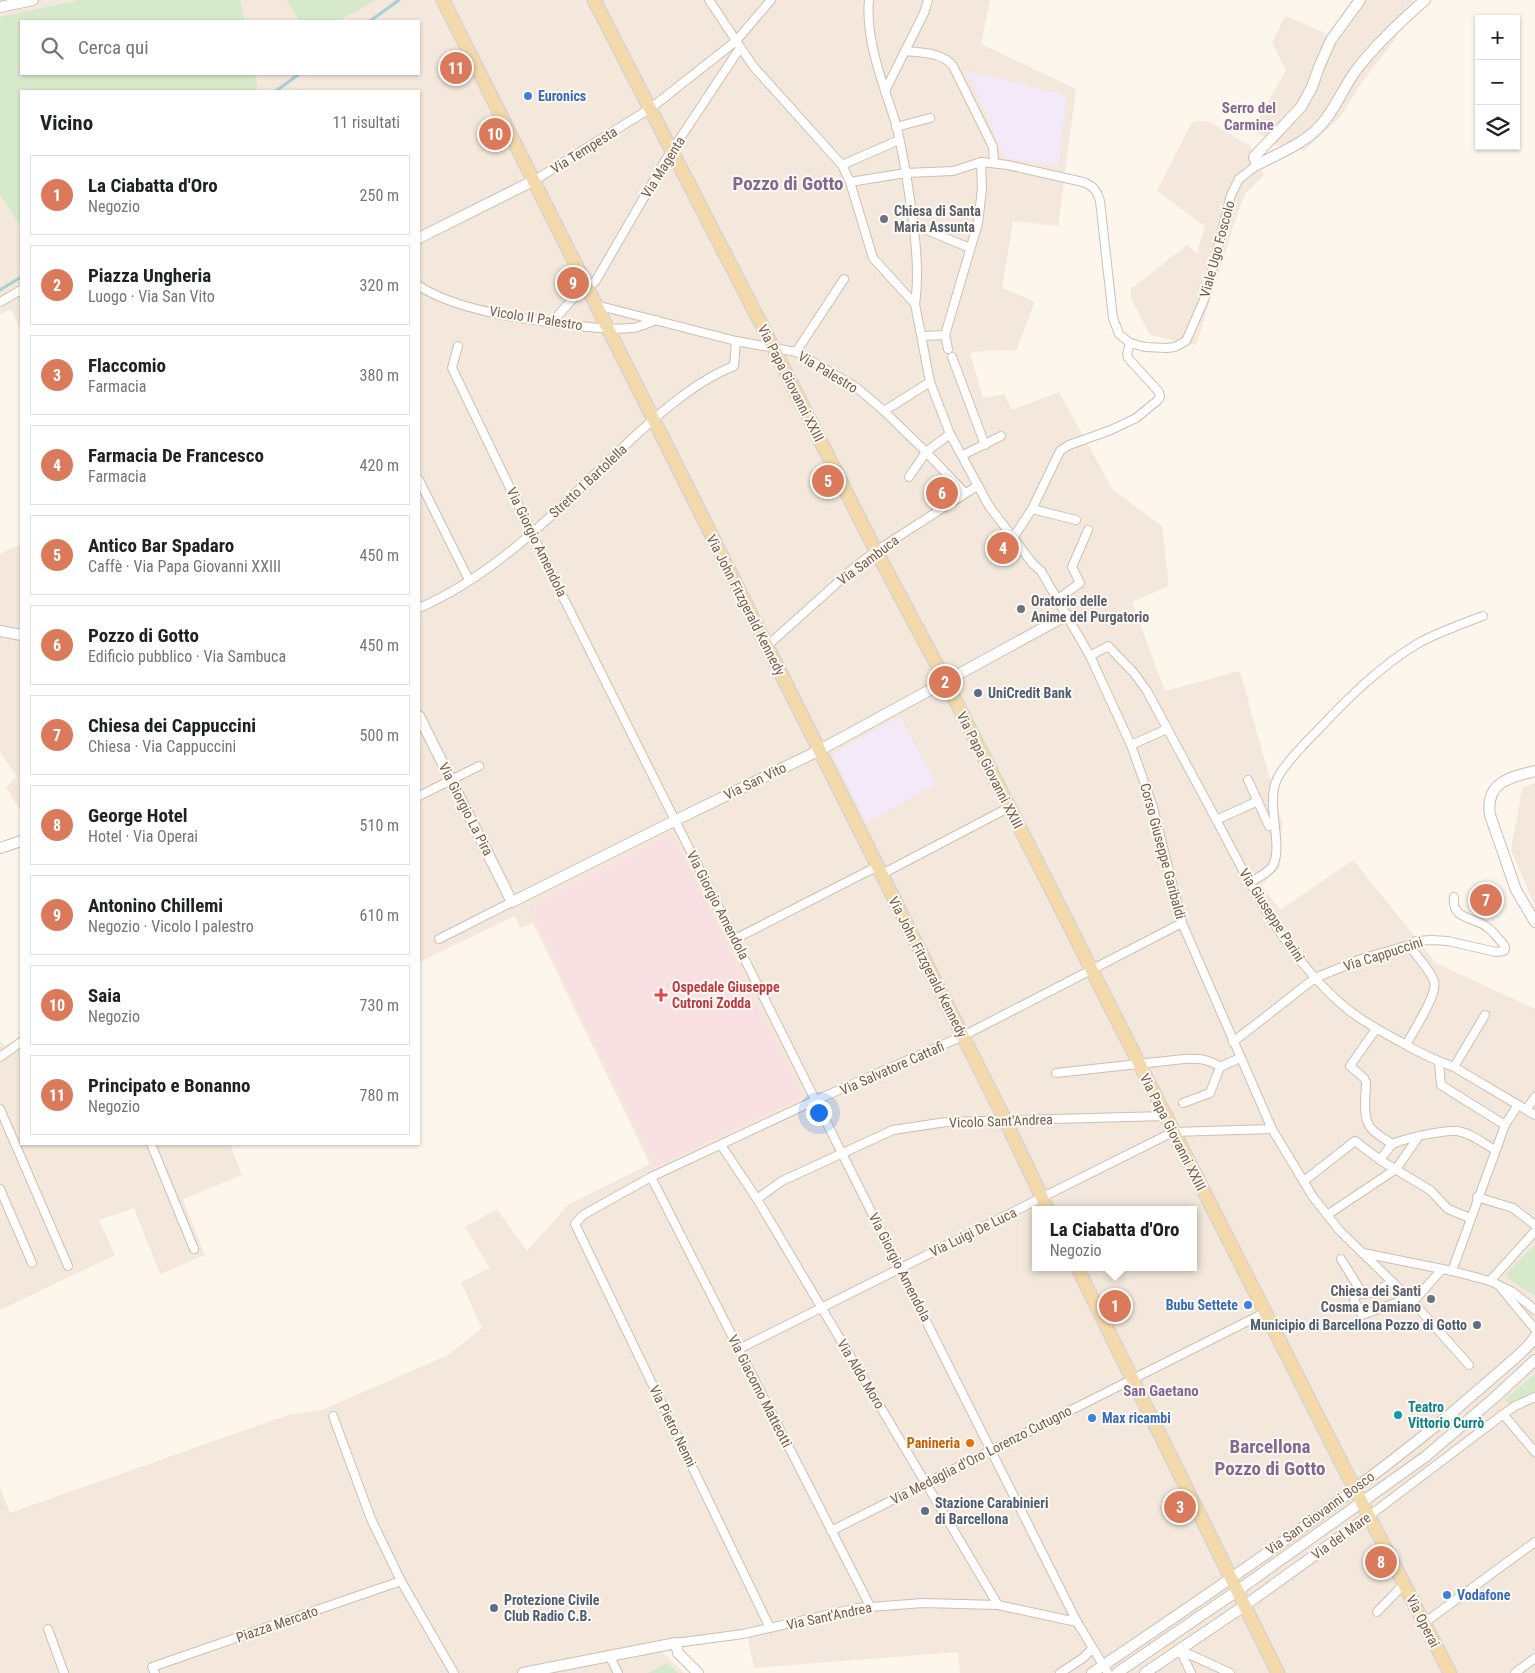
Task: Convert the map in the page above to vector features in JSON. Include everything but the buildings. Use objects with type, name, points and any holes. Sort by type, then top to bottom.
[{"type":"main road","name":"Via John Fitzgerald Kennedy","points":[[443,0],[535,180],[1006,1122],[1045,1204]]},
{"type":"main road","name":"Via Papa Giovanni XXIII","points":[[594,0],[651,108],[876,551],[946,682],[1090,970],[1362,1503]]},
{"type":"main road","points":[[1079,1271],[1278,1673]]},
{"type":"main road","name":"Via Operai","points":[[1362,1503],[1450,1673]]},
{"type":"street","points":[[0,7],[33,0]]},
{"type":"street","points":[[709,0],[753,66],[842,165],[850,182],[873,258],[915,304]]},
{"type":"street","points":[[738,44],[771,0]]},
{"type":"street","name":"Corso Giuseppe Garibaldi","points":[[869,0],[869,18],[875,56],[896,127],[906,173],[914,228],[917,292],[915,304],[930,382],[950,434],[963,455],[977,486],[998,519],[1033,564],[1041,571],[1058,599],[1090,656],[1131,744],[1153,807],[1182,923],[1272,1129],[1304,1182],[1340,1231],[1411,1300],[1468,1365]]},
{"type":"street","points":[[885,91],[924,13],[928,0]]},
{"type":"street","points":[[1257,165],[1254,157],[1301,106],[1312,87],[1331,40],[1360,0]]},
{"type":"street","name":"Viale Ugo Foscolo","points":[[1130,343],[1152,348],[1167,348],[1175,347],[1186,341],[1206,295],[1231,195],[1239,179],[1257,165],[1317,130],[1358,68],[1398,25],[1425,0]]},
{"type":"street","name":"Via Tempesta","points":[[420,238],[535,180],[651,108],[738,44]]},
{"type":"street","name":"Via Magenta","points":[[551,323],[580,291],[595,282],[738,44]]},
{"type":"street","points":[[905,51],[930,54],[949,60],[992,147],[994,163]]},
{"type":"street","points":[[896,127],[930,118]]},
{"type":"street","points":[[842,165],[879,147],[899,140]]},
{"type":"street","points":[[850,182],[906,173],[953,170],[981,162],[1008,165],[1083,182],[1095,188],[1100,201],[1113,318],[1119,334],[1130,343],[1128,358],[1159,392],[1160,397],[1136,418],[1064,447],[1057,455],[1032,509],[1013,538]]},
{"type":"street","points":[[948,349],[945,336],[980,208],[982,189],[981,162]]},
{"type":"street","points":[[914,228],[920,227],[970,248]]},
{"type":"street","points":[[796,352],[844,279]]},
{"type":"street","name":"Vicolo II Palestro","points":[[420,287],[431,293],[467,305],[551,323],[609,330],[633,328],[656,320]]},
{"type":"street","points":[[0,302],[20,291]]},
{"type":"street","name":"Via Palestro","points":[[596,305],[736,341],[796,352],[856,387],[884,411],[965,493]]},
{"type":"street","points":[[922,336],[945,336]]},
{"type":"street","name":"Stretto I Bartolella","points":[[420,608],[434,602],[503,557],[532,533],[653,419],[707,380],[734,366],[736,341]]},
{"type":"street","name":"Via Giorgio Amendola","points":[[458,346],[452,368],[532,533],[1077,1622]]},
{"type":"street","points":[[952,357],[984,445]]},
{"type":"street","points":[[884,411],[930,382]]},
{"type":"street","points":[[909,477],[926,452],[950,434]]},
{"type":"street","points":[[963,455],[1001,436]]},
{"type":"street","points":[[420,482],[469,580]]},
{"type":"street","name":"Via Sambuca","points":[[767,646],[855,567],[876,551],[977,486]]},
{"type":"street","points":[[1032,509],[1076,520]]},
{"type":"street","points":[[1058,599],[1080,583],[1072,568],[1088,530]]},
{"type":"street","name":"Via San Vito","points":[[438,939],[820,750],[1067,615]]},
{"type":"street","points":[[1251,882],[1269,870],[1274,862],[1275,834],[1272,807],[1274,793],[1278,777],[1300,749],[1343,703],[1391,661],[1419,643],[1483,616]]},
{"type":"street","points":[[0,632],[20,635]]},
{"type":"street","name":"Via Giuseppe Parini","points":[[1090,656],[1108,646],[1134,673],[1277,927],[1301,962],[1316,978],[1350,1011],[1376,1029],[1439,1062],[1454,1066],[1535,1115]]},
{"type":"street","name":"Via Giorgio La Pira","points":[[420,718],[512,902]]},
{"type":"street","points":[[1131,744],[1167,729]]},
{"type":"street","points":[[420,796],[479,766]]},
{"type":"street","points":[[1535,771],[1504,781],[1497,786],[1491,792],[1489,807],[1490,815],[1516,890],[1535,922]]},
{"type":"street","points":[[1248,780],[1269,826]]},
{"type":"street","points":[[1216,820],[1258,801]]},
{"type":"street","points":[[735,939],[1008,808]]},
{"type":"street","points":[[0,848],[20,841]]},
{"type":"street","name":"Via Cappuccini","points":[[1233,1042],[1316,978],[1364,958],[1416,941],[1438,939],[1496,952],[1504,951],[1504,945],[1486,926],[1468,919],[1458,912],[1455,907],[1454,897]]},
{"type":"street","name":"Via Salvatore Cattafi","points":[[575,1224],[583,1216],[651,1177],[816,1100],[963,1036],[1182,923]]},
{"type":"street","points":[[1406,1045],[1435,987],[1433,979],[1408,945]]},
{"type":"street","points":[[1454,1066],[1485,1015]]},
{"type":"street","points":[[1376,1029],[1350,1066],[1366,1082],[1366,1112],[1371,1128],[1392,1144]]},
{"type":"street","points":[[0,1056],[20,1043]]},
{"type":"street","points":[[1056,1073],[1196,1058],[1212,1061],[1220,1067]]},
{"type":"street","points":[[1184,1103],[1210,1093],[1220,1067],[1240,1058]]},
{"type":"street","points":[[1439,1062],[1441,1085],[1505,1125]]},
{"type":"street","points":[[1526,1110],[1535,1097]]},
{"type":"street","points":[[1452,1270],[1477,1197],[1505,1125],[1518,1105]]},
{"type":"street","points":[[0,1109],[68,1266]]},
{"type":"street","name":"Vicolo Sant'Andrea","points":[[757,1199],[782,1181],[893,1130],[946,1122],[1006,1122],[1165,1116]]},
{"type":"street","name":"Via Luigi De Luca","points":[[1045,1204],[1173,1132],[1272,1129]]},
{"type":"street","points":[[1380,1160],[1392,1144],[1404,1139],[1456,1131],[1472,1136],[1495,1150]]},
{"type":"street","points":[[1328,1215],[1396,1169],[1419,1136]]},
{"type":"street","points":[[1304,1182],[1355,1141],[1380,1160],[1430,1190],[1448,1209],[1470,1218]]},
{"type":"street","points":[[152,1145],[194,1249]]},
{"type":"street","name":"Via Aldo Moro","points":[[722,1145],[757,1199],[998,1605]]},
{"type":"street","name":"Via Giacomo Matteotti","points":[[651,1177],[870,1606]]},
{"type":"street","points":[[0,1189],[32,1263]]},
{"type":"street","points":[[1477,1197],[1513,1208],[1535,1225]]},
{"type":"street","name":"Via Luigi De Luca","points":[[739,1349],[900,1268],[1032,1210]]},
{"type":"street","name":"Via Pietro Nenni","points":[[575,1224],[770,1628]]},
{"type":"street","points":[[1494,1283],[1535,1231]]},
{"type":"street","points":[[1362,1253],[1452,1270],[1494,1283],[1513,1292],[1535,1310]]},
{"type":"street","points":[[1341,1259],[1359,1288],[1354,1300],[1362,1315],[1411,1300],[1442,1269]]},
{"type":"street","points":[[1356,1294],[1373,1293],[1392,1282]]},
{"type":"street","points":[[1494,1283],[1535,1329]]},
{"type":"street","name":"Via Medaglia d'Oro Lorenzo Cutugno","points":[[832,1531],[1266,1312]]},
{"type":"street","name":"Via San Giovanni Bosco","points":[[1092,1673],[1105,1669],[1355,1489],[1416,1442],[1484,1385],[1522,1352],[1535,1337]]},
{"type":"street","name":"Via San Giovanni Bosco","points":[[1116,1673],[1237,1591],[1424,1457],[1494,1398],[1535,1360]]},
{"type":"street","name":"Via del Mare","points":[[1145,1673],[1244,1606],[1369,1516],[1515,1406],[1535,1397]]},
{"type":"street","points":[[1504,1414],[1535,1452]]},
{"type":"street","points":[[333,1416],[371,1519],[401,1581],[454,1673]]},
{"type":"street","points":[[1424,1623],[1535,1542]]},
{"type":"street","name":"Piazza Mercato","points":[[154,1670],[401,1581]]},
{"type":"street","points":[[1377,1612],[1404,1584]]},
{"type":"street","name":"Via Sant'Andrea","points":[[523,1673],[676,1643],[743,1634],[870,1606],[923,1603],[998,1605],[1077,1622]]},
{"type":"street","points":[[1077,1622],[1105,1669]]},
{"type":"street","points":[[48,1629],[64,1673]]},
{"type":"street","points":[[676,1643],[678,1653],[698,1673]]},
{"type":"street","points":[[1060,1673],[1083,1658],[1093,1648]]},
{"type":"street","points":[[1180,1650],[1191,1673]]},
{"type":"street","points":[[1180,1650],[1230,1673]]},
{"type":"street","points":[[609,1655],[618,1673]]},
{"type":"street","points":[[1515,1673],[1535,1658]]},
{"type":"shaded area","points":[[0,0],[990,0],[981,44],[1076,89],[1058,226],[1013,221],[1002,288],[1035,302],[1016,351],[991,350],[970,353],[983,398],[1004,394],[1012,410],[1059,392],[1113,490],[1162,526],[1169,586],[1132,602],[1165,691],[1240,671],[1282,823],[1280,867],[1262,885],[1280,910],[1353,860],[1436,963],[1535,1009],[1535,1673],[960,1673],[958,1652],[754,1668],[747,1635],[661,1651],[684,1673],[0,1673],[0,1487],[10,1513],[288,1415],[322,1410],[448,1355],[482,1328],[461,1282],[490,1268],[465,1227],[497,1209],[527,1251],[569,1204],[650,1164],[533,923],[520,928],[515,916],[420,962],[420,90],[20,90],[20,331],[11,309],[0,315]]},
{"type":"shaded area","points":[[1352,0],[1414,0],[1396,38],[1360,85],[1341,116],[1304,151],[1275,145],[1253,129],[1286,70],[1272,43],[1285,16],[1328,34]]},
{"type":"shaded area","points":[[967,70],[1067,96],[1058,166],[1005,158],[973,84],[965,72]]},
{"type":"shaded area","points":[[1208,121],[1250,146],[1264,175],[1245,194],[1196,345],[1150,335],[1131,298],[1131,289],[1187,245],[1197,254],[1205,226],[1157,191],[1192,122]]},
{"type":"shaded area","points":[[20,544],[20,808],[6,787],[17,777],[0,752],[0,554]]},
{"type":"shaded area","points":[[900,716],[936,784],[866,823],[832,754]]},
{"type":"shaded area","points":[[1535,783],[1535,906],[1511,850],[1522,788]]},
{"type":"shaded area","name":"Ospedale Giuseppe Cutroni Zodda","points":[[672,835],[803,1096],[655,1167],[529,907]]},
{"type":"shaded area","points":[[20,1037],[20,1145],[230,1145],[242,1175],[183,1199],[205,1255],[160,1274],[134,1208],[99,1220],[115,1255],[0,1310],[0,1041],[5,1046]]},
{"type":"green space","points":[[79,0],[240,0],[245,20],[20,20],[20,75],[255,75],[258,90],[20,90],[20,225],[0,194],[0,17]]},
{"type":"green space","points":[[287,0],[376,0],[340,20],[298,20]]},
{"type":"green space","points":[[1535,1245],[1535,1296],[1507,1278],[1507,1272]]},
{"type":"green space","points":[[1535,1374],[1535,1392],[1509,1404],[1505,1400]]},
{"type":"green space","points":[[667,1663],[678,1673],[648,1673]]},
{"type":"waterway","points":[[371,20],[399,0]]},
{"type":"waterway","points":[[277,90],[298,75]]},
{"type":"waterway","points":[[0,290],[20,278]]},
{"type":"place","name":"Principato e Bonanno","points":[[456,68]]},
{"type":"place","name":"Euronics","points":[[528,96]]},
{"type":"place","name":"Saia","points":[[495,134]]},
{"type":"place","name":"Chiesa di Santa Maria Assunta","points":[[884,219]]},
{"type":"place","name":"Antonino Chillemi","points":[[573,283]]},
{"type":"place","name":"Antico Bar Spadaro","points":[[828,481]]},
{"type":"place","name":"Pozzo di Gotto","points":[[942,493]]},
{"type":"place","name":"Farmacia De Francesco","points":[[1003,548]]},
{"type":"place","name":"Oratorio delle Anime del Purgatorio","points":[[1021,609]]},
{"type":"place","name":"Piazza Ungheria","points":[[945,682]]},
{"type":"place","name":"UniCredit Bank","points":[[978,693]]},
{"type":"place","name":"Chiesa dei Cappuccini","points":[[1486,900]]},
{"type":"place","name":"Ospedale Giuseppe Cutroni Zodda","points":[[661,995]]},
{"type":"place","name":"Chiesa dei Santi Cosma e Damiano","points":[[1431,1299]]},
{"type":"place","name":"Bubu Settete","points":[[1248,1305]]},
{"type":"place","name":"La Ciabatta d'Oro","points":[[1115,1306]]},
{"type":"place","name":"Municipio di Barcellona Pozzo di Gotto","points":[[1477,1325]]},
{"type":"place","name":"Teatro Vittorio Currò","points":[[1398,1415]]},
{"type":"place","name":"Max ricambi","points":[[1092,1418]]},
{"type":"place","name":"Panineria","points":[[970,1443]]},
{"type":"place","name":"Flaccomio","points":[[1180,1507]]},
{"type":"place","name":"Stazione Carabinieri di Barcellona","points":[[925,1511]]},
{"type":"place","name":"George Hotel","points":[[1381,1562]]},
{"type":"place","name":"Vodafone","points":[[1447,1595]]},
{"type":"place","name":"Protezione Civile Club Radio C.B.","points":[[494,1608]]},
{"type":"district","name":"Serro del Carmine","points":[[1249,116]]},
{"type":"district","name":"Pozzo di Gotto","points":[[788,183]]},
{"type":"district","name":"San Gaetano","points":[[1161,1391]]},
{"type":"district","name":"Barcellona Pozzo di Gotto","points":[[1270,1457]]}]
